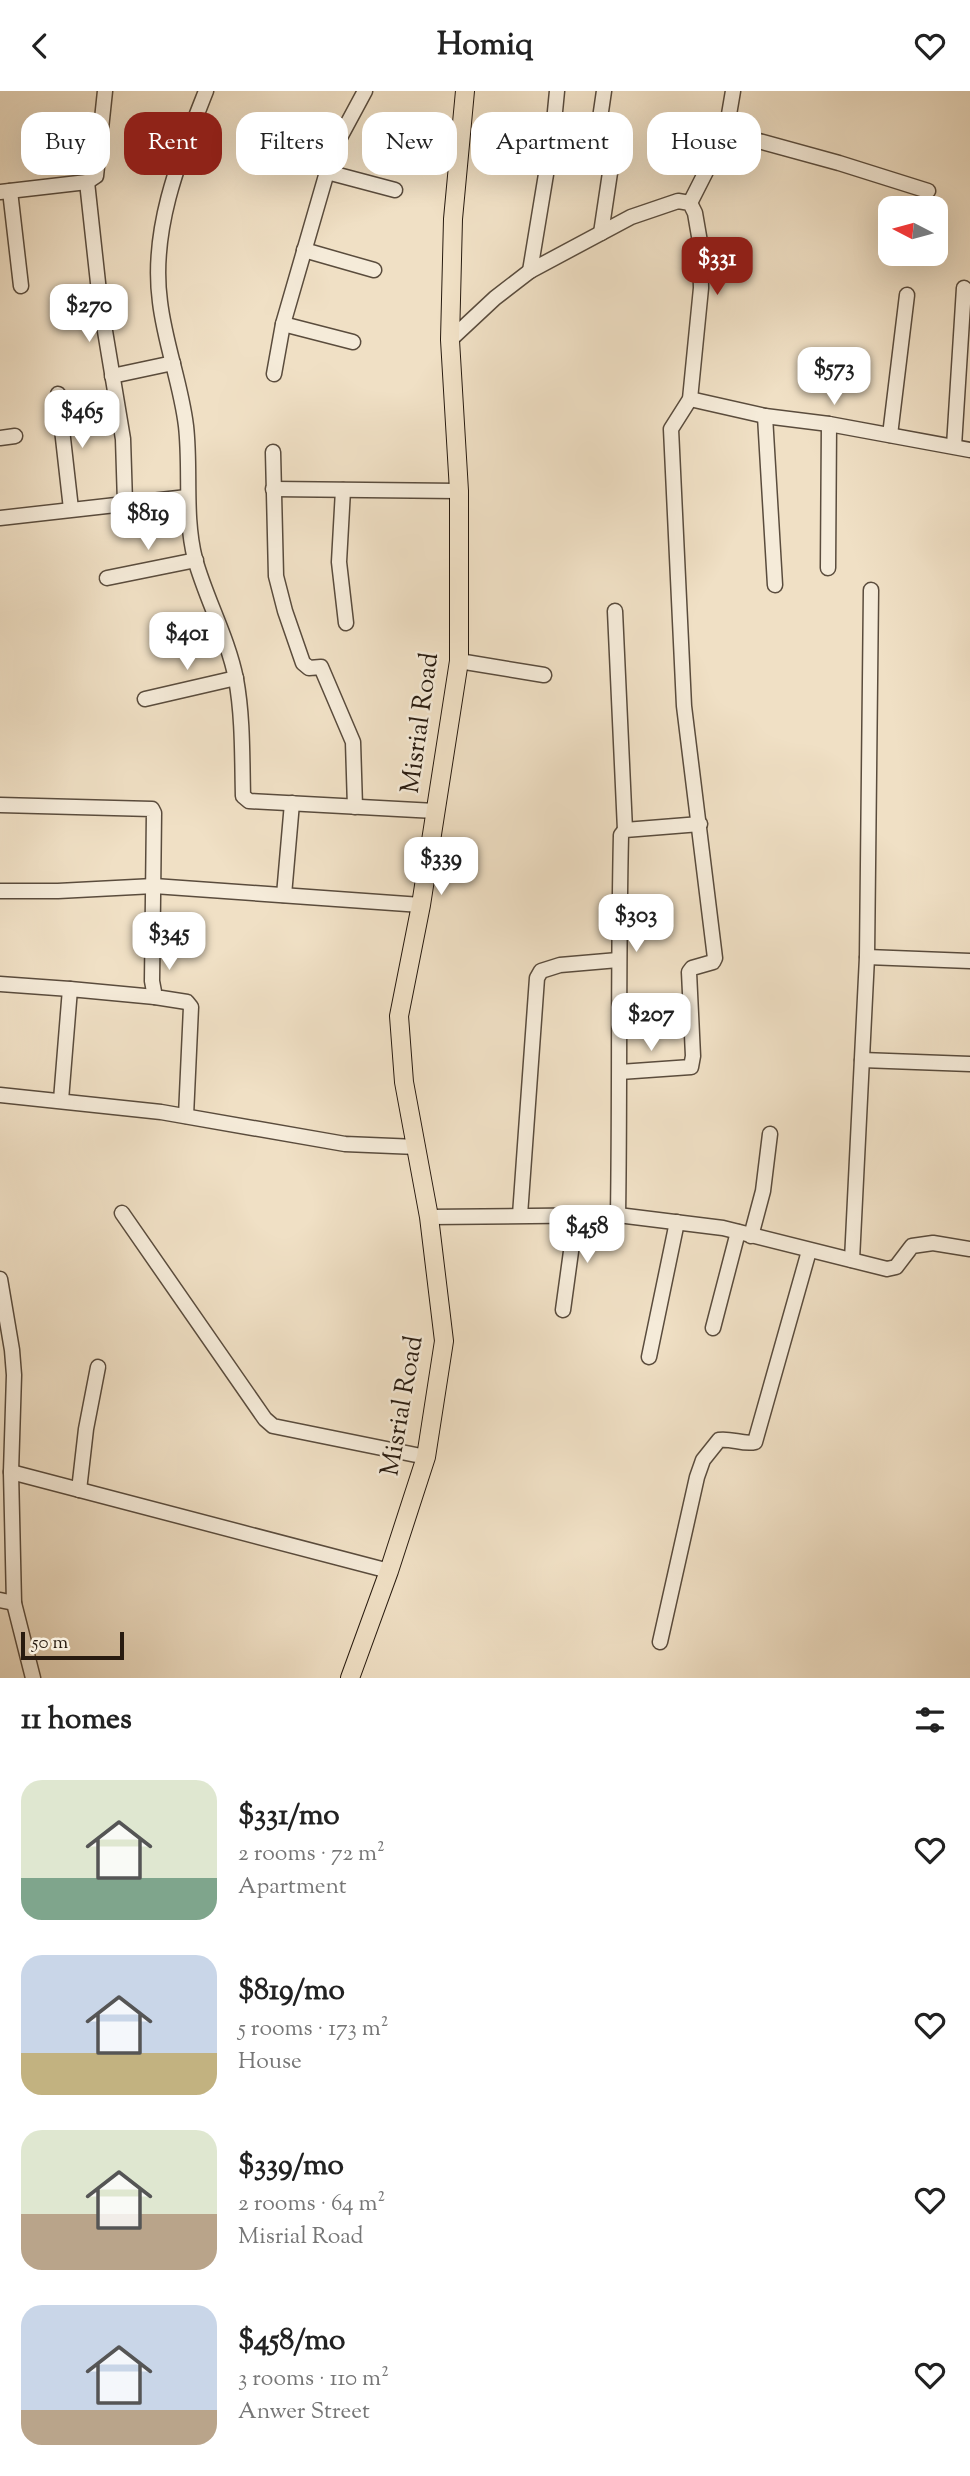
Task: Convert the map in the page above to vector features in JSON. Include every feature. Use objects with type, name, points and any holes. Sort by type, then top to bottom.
[{"type":"main road","name":"Misrial Road","points":[[350,1678],[426,1457],[444,1341],[429,1217],[404,1082],[399,1016],[421,905],[459,660],[458,491],[450,340],[453,219],[465,91]]},
{"type":"street","points":[[21,286],[5,191],[87,182],[96,176],[104,91]]},
{"type":"street","points":[[206,91],[178,165],[163,224],[159,298],[186,428],[187,497],[196,560],[236,678],[243,796],[249,801],[435,811]]},
{"type":"street","points":[[348,123],[365,91]]},
{"type":"street","points":[[530,271],[553,132],[557,91]]},
{"type":"street","points":[[601,233],[614,146],[613,142],[599,136],[597,132],[604,91]]},
{"type":"street","points":[[729,112],[733,91]]},
{"type":"street","points":[[761,142],[928,191]]},
{"type":"street","points":[[274,374],[283,324],[326,175]]},
{"type":"street","points":[[338,175],[395,190]]},
{"type":"street","points":[[690,203],[704,175]]},
{"type":"street","points":[[87,182],[99,292],[123,439],[125,503]]},
{"type":"street","points":[[450,340],[495,298],[530,271],[631,216],[678,201],[690,203]]},
{"type":"street","points":[[620,1072],[690,1068],[690,972],[692,968],[713,963],[715,958],[684,706],[671,429],[690,400],[701,288],[700,242],[695,213],[690,203]]},
{"type":"street","points":[[304,250],[374,270]]},
{"type":"street","points":[[954,446],[964,288]]},
{"type":"street","points":[[890,435],[907,296]]},
{"type":"street","points":[[283,324],[353,342]]},
{"type":"street","points":[[112,376],[173,363]]},
{"type":"street","points":[[58,394],[71,509]]},
{"type":"street","points":[[690,400],[765,416],[829,424],[970,450]]},
{"type":"street","points":[[765,416],[775,585]]},
{"type":"street","points":[[828,568],[829,424]]},
{"type":"street","points":[[274,452],[276,576],[303,663],[309,668],[321,667],[354,742],[355,807]]},
{"type":"street","points":[[273,489],[458,491]]},
{"type":"street","points":[[343,490],[339,562],[346,623]]},
{"type":"street","points":[[0,518],[187,497]]},
{"type":"street","points":[[107,578],[196,560]]},
{"type":"street","points":[[852,1260],[867,957],[871,590]]},
{"type":"street","points":[[615,611],[625,830],[621,835],[618,960],[618,1215]]},
{"type":"street","points":[[459,660],[544,675]]},
{"type":"street","points":[[145,699],[236,678]]},
{"type":"street","points":[[285,895],[292,803]]},
{"type":"street","points":[[0,806],[152,809],[152,981],[155,997]]},
{"type":"street","points":[[625,830],[700,824]]},
{"type":"street","points":[[1,891],[154,886],[421,905]]},
{"type":"street","points":[[867,957],[970,961]]},
{"type":"street","points":[[520,1215],[537,978],[541,971],[560,965],[618,960]]},
{"type":"street","points":[[0,984],[187,1002],[192,1012],[187,1116]]},
{"type":"street","points":[[61,1100],[70,989]]},
{"type":"street","points":[[862,1060],[970,1064]]},
{"type":"street","points":[[0,1095],[187,1116],[345,1144],[417,1147]]},
{"type":"street","points":[[713,1328],[744,1234],[763,1191],[770,1134]]},
{"type":"street","points":[[122,1213],[257,1408],[273,1426],[426,1457]]},
{"type":"street","points":[[563,1310],[576,1215]]},
{"type":"street","points":[[429,1217],[618,1215],[744,1234],[891,1268],[896,1267],[912,1246],[933,1243],[970,1249]]},
{"type":"street","points":[[649,1357],[677,1222]]},
{"type":"street","points":[[660,1642],[703,1460],[719,1440],[729,1438],[751,1444],[757,1437],[809,1251]]},
{"type":"street","points":[[0,1279],[14,1375],[7,1601],[33,1678]]},
{"type":"street","points":[[79,1490],[86,1429],[98,1367]]},
{"type":"street","points":[[11,1472],[389,1571]]}]
